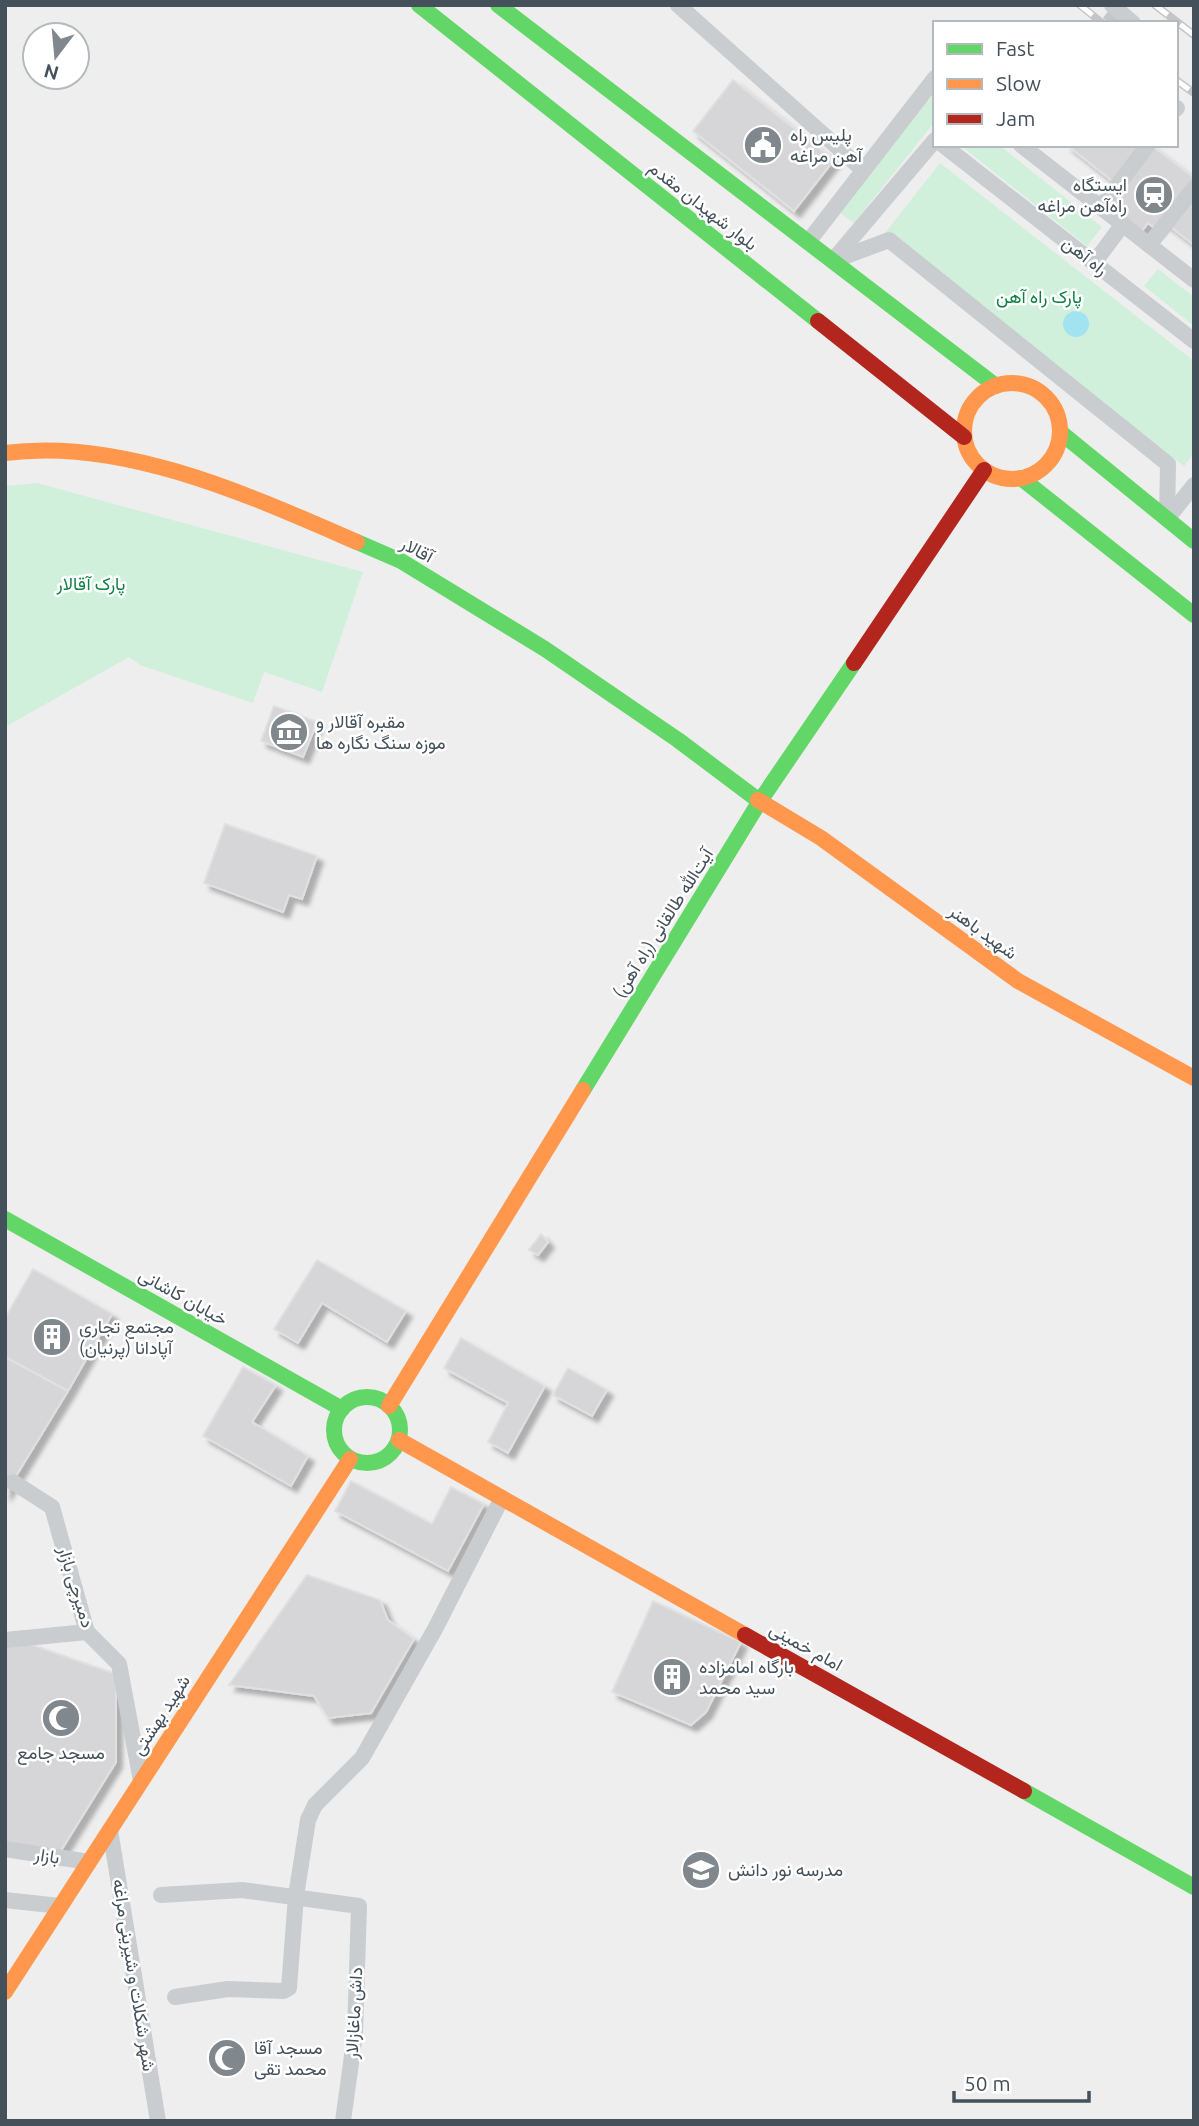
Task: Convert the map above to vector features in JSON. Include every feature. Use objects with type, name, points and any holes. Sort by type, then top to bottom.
[{"type":"street","name":"بلوار شهیدان مقدم","points":[[419,5],[964,437]]},
{"type":"street","name":"بلوار شهیدان مقدم","points":[[498,5],[996,386]]},
{"type":"street","points":[[678,5],[862,169]]},
{"type":"street","points":[[1112,5],[1139,21]]},
{"type":"street","points":[[808,242],[933,80]]},
{"type":"street","points":[[833,261],[933,142]]},
{"type":"street","name":"راه آهن","points":[[946,147],[1194,341]]},
{"type":"street","points":[[1024,147],[1194,280]]},
{"type":"street","points":[[1101,207],[1146,147]]},
{"type":"street","points":[[1149,245],[1194,188]]},
{"type":"street","points":[[1094,263],[1123,224]]},
{"type":"street","points":[[833,261],[889,240],[1168,464],[1167,519]]},
{"type":"street","points":[[1011,383],[1027,385],[1041,393],[1052,405],[1058,419],[1060,432],[1052,457],[1044,467],[1033,474],[1008,479],[984,470],[974,461],[964,437],[964,424],[974,400],[996,386],[1011,383]]},
{"type":"street","points":[[1060,432],[1193,539]]},
{"type":"street","name":"آقالار","points":[[5,453],[36,449],[124,458],[241,492],[401,561],[545,649],[678,740],[760,801]]},
{"type":"street","name":"(راه آهن) آیت‌الله طالقانی","points":[[389,1406],[760,801],[984,470]]},
{"type":"street","points":[[1021,478],[1194,615]]},
{"type":"street","points":[[1167,519],[1194,485]]},
{"type":"street","name":"شهید باهنر","points":[[760,801],[821,838],[1018,981],[1194,1078]]},
{"type":"street","name":"خیابان کاشانی","points":[[5,1219],[342,1409]]},
{"type":"street","points":[[370,1397],[389,1406],[399,1422],[399,1440],[395,1449],[379,1462],[369,1464],[350,1459],[335,1441],[336,1419],[342,1409],[350,1402],[370,1397]]},
{"type":"street","name":"امام خمینی","points":[[399,1440],[1194,1887]]},
{"type":"street","name":"شهید بهشتی","points":[[5,1992],[350,1459]]},
{"type":"street","name":"دمیرچی بازار","points":[[13,1482],[52,1507],[87,1632],[119,1664],[141,1781]]},
{"type":"street","points":[[175,1997],[228,1989],[284,1991],[289,1987],[296,1896],[308,1820],[314,1805],[362,1759],[435,1629],[502,1498]]},
{"type":"street","points":[[5,1640],[87,1632]]},
{"type":"street","name":"شهر شکلات و شیرینی مراغه","points":[[110,1830],[158,2121]]},
{"type":"street","name":"بازار","points":[[5,1849],[89,1862]]},
{"type":"street","points":[[161,1895],[242,1889],[296,1896]]},
{"type":"street","name":"داش ماغازالار","points":[[296,1896],[359,1906],[355,2034],[343,2121]]},
{"type":"street","points":[[5,1900],[60,1906]]},
{"type":"green space","points":[[933,94],[933,124],[854,223],[839,212]]},
{"type":"green space","points":[[963,147],[1002,147],[1102,227],[1087,246]]},
{"type":"green space","name":"پارک راه آهن","points":[[940,163],[1194,361],[1194,453],[1184,466],[885,233]]},
{"type":"green space","points":[[1158,269],[1194,297],[1194,326],[1144,286]]},
{"type":"green space","name":"پارک آقالار","points":[[37,483],[363,572],[322,692],[264,672],[253,703],[140,665],[129,657],[5,727],[5,486]]},
{"type":"water","points":[[1076,311],[1085,315],[1089,324],[1085,333],[1076,337],[1067,333],[1063,324],[1067,315]]},
{"type":"building","name":"پلیس راه آهن مراغه","points":[[733,80],[834,160],[794,211],[693,131]]},
{"type":"building","name":"ایستگاه راه‌آهن مراغه","points":[[1070,147],[1154,147],[1194,178],[1194,245],[1163,221],[1157,230],[1148,223],[1139,235],[1108,211],[1118,198],[1109,191],[1115,183]]},
{"type":"building","name":"مقبره آقالار و موزه سنگ نگاره ها","points":[[274,706],[317,722],[303,757],[261,741]]},
{"type":"building","points":[[225,824],[317,856],[302,899],[289,895],[283,912],[204,883]]},
{"type":"building","points":[[541,1234],[548,1242],[538,1255],[529,1250]]},
{"type":"building","points":[[317,1260],[406,1311],[387,1342],[322,1303],[298,1343],[274,1329]]},
{"type":"building","name":"مجتمع تجاری آپادانا (پرنیان)","points":[[33,1269],[112,1314],[68,1391],[5,1357],[5,1318]]},
{"type":"building","points":[[461,1338],[545,1386],[508,1453],[488,1442],[508,1403],[444,1368]]},
{"type":"building","points":[[5,1357],[68,1391],[5,1494]]},
{"type":"building","points":[[243,1367],[276,1385],[252,1422],[308,1456],[291,1486],[203,1436]]},
{"type":"building","points":[[568,1368],[607,1390],[592,1416],[553,1395]]},
{"type":"building","points":[[351,1481],[432,1524],[451,1487],[484,1504],[448,1571],[335,1511]]},
{"type":"building","points":[[307,1575],[380,1600],[388,1620],[414,1639],[371,1713],[328,1718],[314,1696],[229,1685]]},
{"type":"building","name":"بارگاه امامزاده سید محمد","points":[[653,1601],[741,1642],[706,1712],[691,1725],[612,1692]]},
{"type":"building","name":"مسجد جامع","points":[[18,1640],[116,1674],[116,1762],[57,1857],[5,1847],[5,1642]]},
{"type":"tunnel","points":[[1111,21],[1120,10]]},
{"type":"railway","points":[[1080,5],[1100,21]]},
{"type":"railway","points":[[1155,5],[1176,21]]},
{"type":"railway","points":[[1178,23],[1194,35]]},
{"type":"railway","points":[[1178,81],[1194,93]]},
{"type":"traffic: fast","points":[[419,5],[818,321]]},
{"type":"traffic: fast","points":[[498,5],[996,386]]},
{"type":"traffic: fast","points":[[1060,432],[1194,541]]},
{"type":"traffic: fast","points":[[1021,478],[1194,615]]},
{"type":"traffic: fast","points":[[357,542],[401,561],[545,649],[678,740],[758,800]]},
{"type":"traffic: fast","points":[[583,1090],[760,801],[854,663]]},
{"type":"traffic: fast","points":[[5,1219],[342,1409]]},
{"type":"traffic: fast","points":[[361,1397],[373,1397],[385,1402],[395,1412],[400,1430],[398,1443],[385,1458],[373,1463],[361,1463],[349,1458],[339,1448],[334,1436],[334,1424],[339,1412],[349,1402],[361,1397]]},
{"type":"traffic: fast","points":[[1024,1791],[1194,1887]]},
{"type":"traffic: slow","points":[[1012,383],[1030,387],[1046,397],[1056,413],[1060,431],[1056,449],[1046,465],[1030,475],[1012,479],[994,475],[978,465],[968,449],[964,431],[968,413],[978,397],[994,387],[1012,383]]},
{"type":"traffic: slow","points":[[5,453],[50,450],[140,462],[230,489],[357,542]]},
{"type":"traffic: slow","points":[[758,800],[821,838],[1018,981],[1194,1078]]},
{"type":"traffic: slow","points":[[389,1406],[583,1090]]},
{"type":"traffic: slow","points":[[399,1440],[745,1635]]},
{"type":"traffic: slow","points":[[5,1992],[350,1459]]},
{"type":"traffic: jam","points":[[818,321],[964,437]]},
{"type":"traffic: jam","points":[[854,663],[984,470]]},
{"type":"traffic: jam","points":[[745,1635],[1024,1791]]},
{"type":"place","name":"پلیس راه آهن مراغه","points":[[763,145]]},
{"type":"place","name":"ایستگاه راه‌آهن مراغه","points":[[1154,195]]},
{"type":"place","name":"مقبره آقالار و موزه سنگ نگاره ها","points":[[289,732]]},
{"type":"place","name":"مجتمع تجاری آپادانا (پرنیان)","points":[[52,1337]]},
{"type":"place","name":"بارگاه امامزاده سید محمد","points":[[672,1677]]},
{"type":"place","name":"مسجد جامع","points":[[61,1718]]},
{"type":"place","name":"مدرسه نور دانش","points":[[701,1870]]},
{"type":"place","name":"مسجد آقا محمد تقی","points":[[227,2058]]}]
